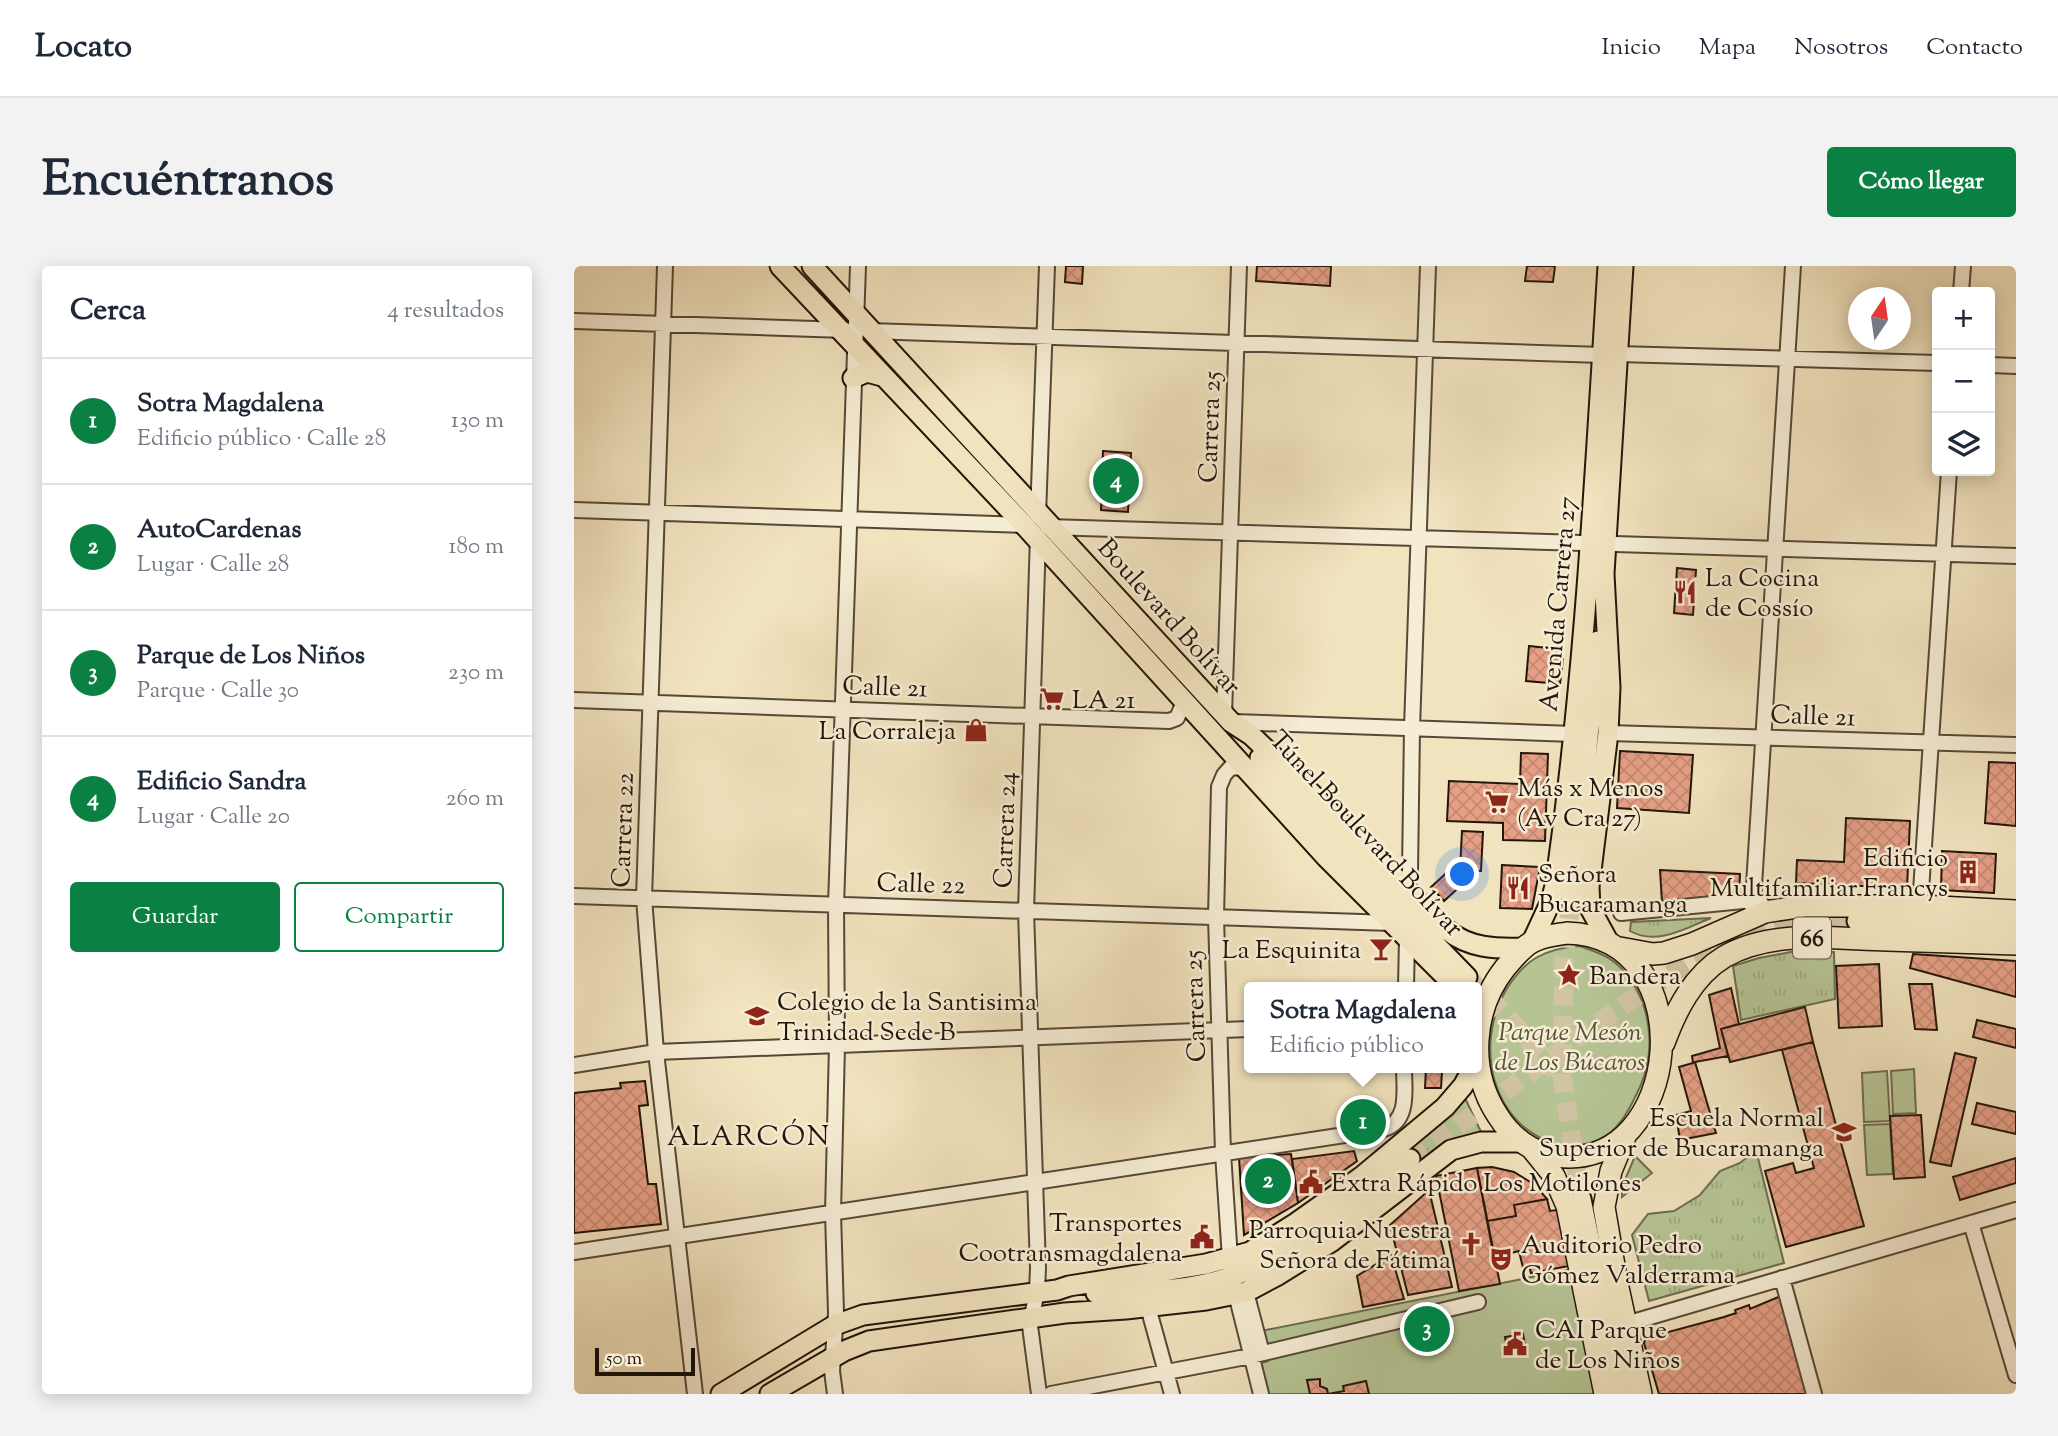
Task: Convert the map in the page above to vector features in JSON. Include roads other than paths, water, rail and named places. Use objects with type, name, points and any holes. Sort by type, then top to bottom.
[{"type":"highway","name":"66","points":[[1614,944],[1646,953],[1664,953],[1692,944],[1752,909],[1773,911],[1833,905],[2016,911]]},
{"type":"highway","points":[[1482,1014],[1491,988],[1528,945],[1549,936],[1567,933],[1595,935],[1614,944],[1644,977],[1653,992],[1659,1010],[1662,1048],[1652,1091],[1642,1115],[1626,1135],[1605,1150],[1588,1156],[1559,1157],[1527,1145]]},
{"type":"highway","name":"66","points":[[1662,1048],[1688,992],[1710,968],[1732,953],[1762,942],[1811,938],[2016,944]]},
{"type":"highway","points":[[1480,1073],[1493,1109],[1502,1123],[1527,1145],[1554,1176],[1567,1206],[1605,1394]]},
{"type":"highway","points":[[1626,1135],[1611,1171],[1604,1207],[1641,1394]]},
{"type":"main road","name":"Boulevard Bolívar","points":[[780,266],[856,330],[1038,526],[1184,702],[1326,857],[1407,938],[1461,982]]},
{"type":"main road","name":"Boulevard Bolívar","points":[[812,266],[856,330],[882,376],[1038,526],[1228,719],[1251,735],[1286,768],[1447,930],[1462,940],[1479,946],[1528,945]]},
{"type":"main road","name":"Avenida Carrera 27","points":[[1608,266],[1610,354]]},
{"type":"main road","name":"Avenida Carrera 27","points":[[1528,945],[1551,901],[1555,886],[1598,545],[1610,354],[1623,266]]},
{"type":"main road","points":[[853,378],[867,372],[882,376]]},
{"type":"main road","name":"Avenida Carrera 27","points":[[1598,545],[1604,574],[1610,687],[1608,733],[1589,898],[1593,914],[1614,944]]},
{"type":"main road","points":[[1571,900],[1604,574]]},
{"type":"main road","name":"Túnel Boulevard Bolívar","points":[[1228,719],[1302,807],[1461,982]]},
{"type":"main road","points":[[1857,921],[2016,927]]},
{"type":"main road","points":[[721,1394],[835,1325],[863,1315],[1057,1290],[1230,1259],[1250,1252],[1361,1177],[1445,1107],[1470,1073]]},
{"type":"main road","points":[[770,1394],[832,1358],[869,1341],[1030,1318],[1148,1307],[1241,1293],[1278,1275],[1331,1242],[1451,1150],[1481,1142],[1527,1145]]},
{"type":"main road","points":[[1057,1290],[1090,1293],[1144,1291],[1196,1285],[1232,1277],[1262,1264],[1301,1240],[1410,1158]]},
{"type":"main road","points":[[1581,1199],[1621,1394]]},
{"type":"street","name":"Carrera 22","points":[[665,266],[645,898],[656,1052],[695,1394]]},
{"type":"street","points":[[835,1394],[832,1358],[835,1325],[833,1213],[837,1045],[836,905],[858,266]]},
{"type":"street","name":"Carrera 24","points":[[1039,1394],[1030,1333],[1030,1318],[1037,1291],[1026,911],[1047,266]]},
{"type":"street","name":"Carrera 25","points":[[1228,719],[1230,532],[1239,266]]},
{"type":"street","points":[[1400,883],[1408,878],[1410,872],[1412,728],[1428,266]]},
{"type":"street","points":[[1621,913],[1752,909],[1793,266]]},
{"type":"street","points":[[1961,287],[1963,266]]},
{"type":"street","points":[[574,321],[1932,363]]},
{"type":"street","points":[[1995,365],[2016,366]]},
{"type":"street","points":[[1920,906],[1949,476]]},
{"type":"street","points":[[574,510],[1598,545],[2016,556]]},
{"type":"street","name":"Calle 21","points":[[574,700],[1169,721],[1177,718],[1184,702]]},
{"type":"street","points":[[1228,719],[1574,734]]},
{"type":"street","name":"Calle 21","points":[[1608,733],[2016,746]]},
{"type":"street","name":"Carrera 25","points":[[1230,1259],[1223,1153],[1216,917],[1219,787],[1231,767],[1243,768]]},
{"type":"street","name":"Calle 22","points":[[574,896],[1392,923]]},
{"type":"street","points":[[1406,982],[1407,938]]},
{"type":"street","points":[[574,1065],[656,1052],[1244,1029]]},
{"type":"street","points":[[574,1252],[1392,1126],[1399,1121],[1403,1108],[1404,1073]]},
{"type":"street","points":[[1626,1324],[2016,1210]]},
{"type":"street","points":[[1971,1223],[2016,1375]]},
{"type":"street","points":[[1782,1278],[1814,1394]]},
{"type":"street","points":[[1241,1293],[1256,1354],[1261,1394]]},
{"type":"street","points":[[1051,1394],[1256,1354],[1478,1303]]},
{"type":"street","points":[[1148,1307],[1172,1394]]},
{"type":"tunnel","points":[[1571,900],[1564,962],[1562,1077],[1581,1199]]},
{"type":"tunnel","points":[[1410,1159],[1630,1001],[1722,944],[1748,932],[1784,923],[1857,921]]},
{"type":"tunnel","points":[[1467,977],[1472,982]]},
{"type":"tunnel","points":[[1482,992],[1556,1071]]},
{"type":"place","name":"Edificio Sandra","points":[[1116,481]]},
{"type":"place","name":"La Cocina de Cossío","points":[[1685,592]]},
{"type":"place","name":"LA 21","points":[[1052,699]]},
{"type":"place","name":"La Corraleja","points":[[976,730]]},
{"type":"place","name":"Más x Menos (Av Cra 27)","points":[[1497,802]]},
{"type":"place","name":"Edificio Multifamiliar Francys","points":[[1968,872]]},
{"type":"place","name":"Señora Bucaramanga","points":[[1518,888]]},
{"type":"place","name":"La Esquinita","points":[[1381,949]]},
{"type":"place","name":"Bandera","points":[[1569,975]]},
{"type":"place","name":"Colegio de la Santisima Trinidad Sede B","points":[[757,1016]]},
{"type":"place","name":"Sotra Magdalena","points":[[1363,1122]]},
{"type":"place","name":"Escuela Normal Superior de Bucaramanga","points":[[1844,1132]]},
{"type":"place","name":"AutoCardenas","points":[[1268,1181]]},
{"type":"place","name":"Extra Rápido Los Motilones","points":[[1311,1182]]},
{"type":"place","name":"Transportes Cootransmagdalena","points":[[1202,1237]]},
{"type":"place","name":"Parroquia Nuestra Señora de Fátima","points":[[1471,1244]]},
{"type":"place","name":"Auditorio Pedro Gómez Valderrama","points":[[1501,1259]]},
{"type":"place","name":"Parque de Los Niños","points":[[1427,1329]]},
{"type":"place","name":"CAI Parque de Los Niños","points":[[1515,1344]]},
{"type":"district","name":"ALARCÓN","points":[[749,1135]]},
{"type":"park label","name":"Parque Mesón de Los Búcaros","points":[[1570,1046]]}]
